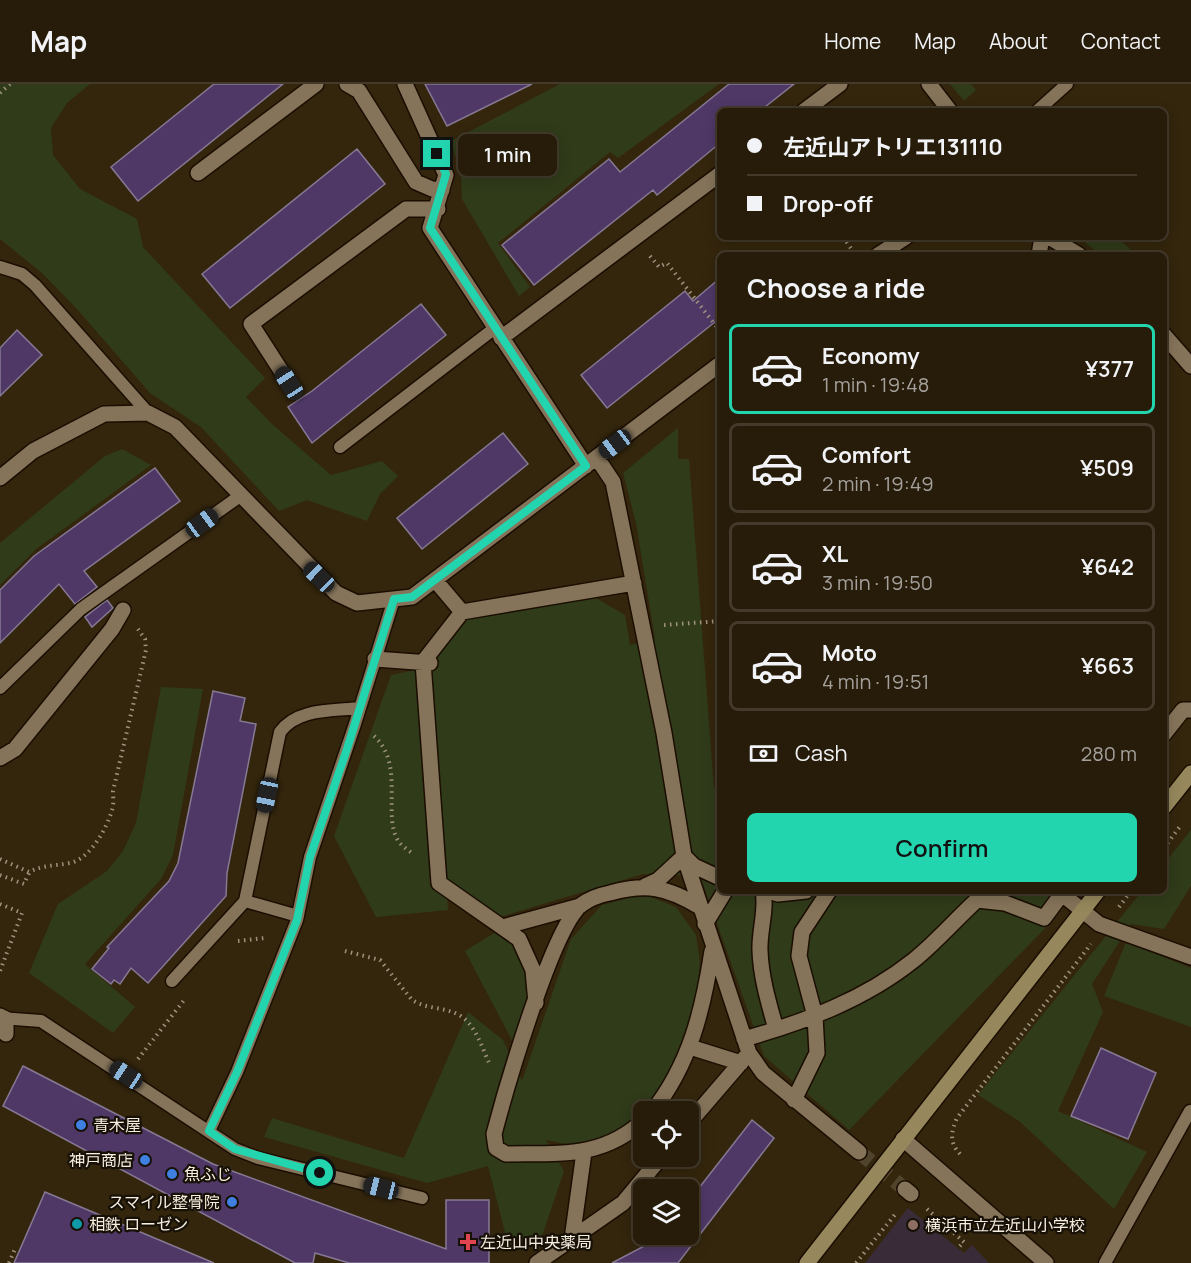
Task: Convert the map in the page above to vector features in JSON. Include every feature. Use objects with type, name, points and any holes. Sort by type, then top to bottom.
[{"type":"street","points":[[198,173],[315,84]]},
{"type":"street","points":[[347,84],[359,91],[416,182],[432,189],[442,190]]},
{"type":"street","points":[[405,84],[446,174],[438,209],[430,228],[498,333],[592,462],[613,482],[664,733],[684,856],[744,1052],[763,1073],[860,1152]]},
{"type":"street","points":[[808,108],[840,84]]},
{"type":"street","points":[[929,84],[948,108]]},
{"type":"street","points":[[498,333],[635,238],[717,176]]},
{"type":"street","points":[[289,383],[251,324],[406,209],[438,209]]},
{"type":"street","points":[[1054,240],[1073,252]]},
{"type":"street","points":[[885,252],[900,245]]},
{"type":"street","points":[[1167,338],[1191,366]]},
{"type":"street","points":[[0,478],[33,451],[104,414],[148,413],[175,428],[336,593],[357,603],[412,597],[717,366]]},
{"type":"street","points":[[435,580],[462,612]]},
{"type":"street","points":[[536,1003],[533,970],[527,952],[519,939],[439,883],[428,663],[462,612],[634,583]]},
{"type":"street","points":[[0,758],[15,749],[112,629],[123,610]]},
{"type":"street","points":[[375,658],[428,663]]},
{"type":"street","points":[[1167,730],[1183,710],[1191,710]]},
{"type":"street","points":[[1167,803],[1191,773]]},
{"type":"street","points":[[684,856],[694,866],[717,877]]},
{"type":"street","points":[[503,927],[580,906],[597,896],[645,886],[666,873],[684,856]]},
{"type":"street","points":[[645,886],[663,889],[700,907]]},
{"type":"street","points":[[705,924],[724,894]]},
{"type":"street","points":[[764,894],[765,901],[760,925],[760,954],[776,1029]]},
{"type":"street","points":[[795,1100],[817,1053],[815,1016],[799,956],[802,932],[827,894]]},
{"type":"street","points":[[699,1110],[744,1052],[776,1029],[815,1016],[873,987],[913,961],[982,896],[1044,918],[1062,894]]},
{"type":"street","points":[[1064,894],[1082,911],[1105,926],[1191,957]]},
{"type":"street","points":[[807,1263],[1096,894]]},
{"type":"street","points":[[580,906],[564,928],[536,1003],[494,1134],[496,1148],[506,1154],[584,1152],[613,1143],[633,1128]]},
{"type":"street","points":[[660,1101],[671,1086],[690,1047],[706,992],[713,948]]},
{"type":"street","points":[[690,1047],[744,1052]]},
{"type":"street","points":[[903,1139],[1046,1263]]},
{"type":"street","points":[[572,1239],[584,1152]]},
{"type":"street","points":[[537,1263],[623,1203],[653,1167]]},
{"type":"lane","points":[[1040,108],[1067,84]]},
{"type":"lane","points":[[0,267],[22,274],[35,285],[148,413]]},
{"type":"lane","points":[[340,447],[498,333]]},
{"type":"lane","points":[[0,688],[81,609],[240,496]]},
{"type":"lane","points":[[209,1131],[237,1072],[298,916],[310,857],[394,599]]},
{"type":"lane","points":[[172,981],[245,901],[280,732],[288,721],[299,716],[360,708]]},
{"type":"lane","points":[[245,901],[298,916]]},
{"type":"lane","points":[[3,1022],[41,1021],[235,1149],[258,1158],[422,1198]]},
{"type":"lane","points":[[1105,1263],[1190,1111]]},
{"type":"path","points":[[0,93],[10,84]]},
{"type":"path","points":[[635,238],[659,267],[666,263],[717,327]]},
{"type":"path","points":[[0,859],[29,872],[81,858],[93,846],[112,809],[113,791],[146,650],[145,639],[123,610]]},
{"type":"path","points":[[642,626],[717,621]]},
{"type":"path","points":[[355,724],[374,736],[387,751],[393,790],[393,829],[399,842],[413,854]]},
{"type":"path","points":[[1167,844],[1184,821]]},
{"type":"path","points":[[0,874],[24,884],[29,872]]},
{"type":"path","points":[[964,1158],[952,1143],[951,1131],[957,1118],[1129,894]]},
{"type":"path","points":[[0,904],[22,913],[0,971]]},
{"type":"path","points":[[236,941],[264,940],[278,910]]},
{"type":"path","points":[[345,951],[380,960],[412,1000],[418,1004],[458,1014],[470,1024],[505,1096]]},
{"type":"path","points":[[126,1075],[192,992]]},
{"type":"path","points":[[856,1263],[908,1191],[964,1242],[958,1248]]},
{"type":"path","points":[[9,1263],[15,1249]]},
{"type":"shaded area","name":"横浜市立左近山小学校","points":[[908,1208],[964,1253],[972,1245],[989,1263],[865,1263]]},
{"type":"green space","points":[[0,84],[90,84],[67,103],[51,128],[53,155],[80,189],[137,219],[143,247],[265,378],[246,397],[272,424],[331,475],[382,461],[398,476],[380,494],[367,521],[307,500],[279,511],[201,427],[150,393],[76,308],[42,273],[0,239]]},
{"type":"green space","points":[[560,84],[719,84],[618,158],[610,152],[498,243],[530,287],[519,296],[462,199],[461,176],[451,141]]},
{"type":"green space","points":[[950,84],[971,84],[976,90],[964,101]]},
{"type":"green space","points":[[1082,240],[1120,240],[1133,252],[1097,252]]},
{"type":"green space","points":[[678,428],[678,459],[689,459],[714,788],[717,788],[717,894],[1073,894],[1055,918],[849,1130],[764,1056],[700,876],[643,874],[500,917],[446,878],[448,910],[376,917],[334,836],[391,675],[433,666],[433,661],[462,620],[596,598],[625,615],[630,645],[655,639],[636,523],[623,473]]},
{"type":"green space","points":[[122,449],[151,465],[35,550],[0,585],[0,543],[105,456]]},
{"type":"green space","points":[[161,687],[203,689],[173,855],[161,879],[85,964],[135,1007],[113,1033],[29,973],[58,904],[107,871],[123,851],[136,823]]},
{"type":"green space","points":[[1191,830],[1191,886],[1164,929],[1131,924],[1092,984],[1103,1012],[1058,1111],[1147,1152],[1114,1209],[1019,1121],[978,1095],[1140,894],[1167,894],[1167,860]]},
{"type":"green space","points":[[643,894],[676,907],[696,935],[700,963],[696,998],[680,1052],[653,1101],[633,1101],[633,1119],[615,1134],[581,1147],[546,1140],[564,1171],[541,1239],[509,1248],[488,1166],[427,1183],[264,1137],[272,1118],[404,1158],[468,1012],[503,1040],[522,1081],[571,939],[602,905]]},
{"type":"green space","points":[[501,929],[523,954],[530,1004],[516,1048],[465,951]]},
{"type":"green space","points":[[1126,942],[1191,968],[1191,1027],[1104,996]]},
{"type":"building","points":[[214,84],[283,84],[138,201],[111,167]]},
{"type":"building","points":[[425,84],[532,84],[447,126]]},
{"type":"building","points":[[729,84],[794,84],[764,108],[717,108],[717,145],[657,195],[653,190],[534,285],[502,245],[609,159],[620,172]]},
{"type":"building","points":[[357,149],[385,184],[230,308],[202,274]]},
{"type":"building","points":[[717,281],[717,320],[607,408],[581,375],[685,291],[693,301]]},
{"type":"building","points":[[421,304],[446,335],[312,443],[288,407],[312,391]]},
{"type":"building","points":[[17,330],[42,355],[0,396],[0,348]]},
{"type":"building","points":[[503,433],[528,464],[422,549],[397,518]]},
{"type":"building","points":[[155,468],[180,501],[84,571],[97,587],[75,604],[59,584],[0,643],[0,590],[34,556]]},
{"type":"building","points":[[107,600],[113,608],[92,627],[85,617]]},
{"type":"building","points":[[213,691],[245,698],[240,721],[256,724],[227,873],[226,896],[148,983],[131,968],[120,984],[114,980],[111,984],[92,969],[109,948],[107,947],[169,881],[178,863]]},
{"type":"building","points":[[1101,1048],[1156,1073],[1128,1139],[1071,1116]]},
{"type":"building","points":[[23,1066],[213,1164],[446,1249],[446,1200],[489,1200],[489,1263],[349,1263],[315,1253],[313,1263],[295,1263],[3,1106]]},
{"type":"building","points":[[752,1120],[774,1138],[699,1236],[699,1188]]},
{"type":"building","name":"相鉄 ローゼン","points":[[45,1192],[214,1263],[14,1263]]},
{"type":"building","points":[[646,1245],[692,1245],[678,1263],[612,1263]]},
{"type":"tunnel","points":[[859,1152],[905,1189]]},
{"type":"place","name":"青木屋","points":[[81,1125]]},
{"type":"place","name":"神戸商店","points":[[145,1160]]},
{"type":"place","name":"魚ふじ","points":[[172,1174]]},
{"type":"place","name":"スマイル整骨院","points":[[232,1202]]},
{"type":"place","name":"相鉄 ローゼン","points":[[77,1224]]},
{"type":"place","name":"横浜市立左近山小学校","points":[[913,1225]]},
{"type":"place","name":"左近山中央薬局","points":[[468,1242]]},
{"type":"route","points":[[320,1173],[258,1158],[235,1149],[209,1131],[237,1072],[297,920],[310,857],[394,599],[412,597],[586,466],[430,228],[438,209],[446,174],[437,154]]}]
